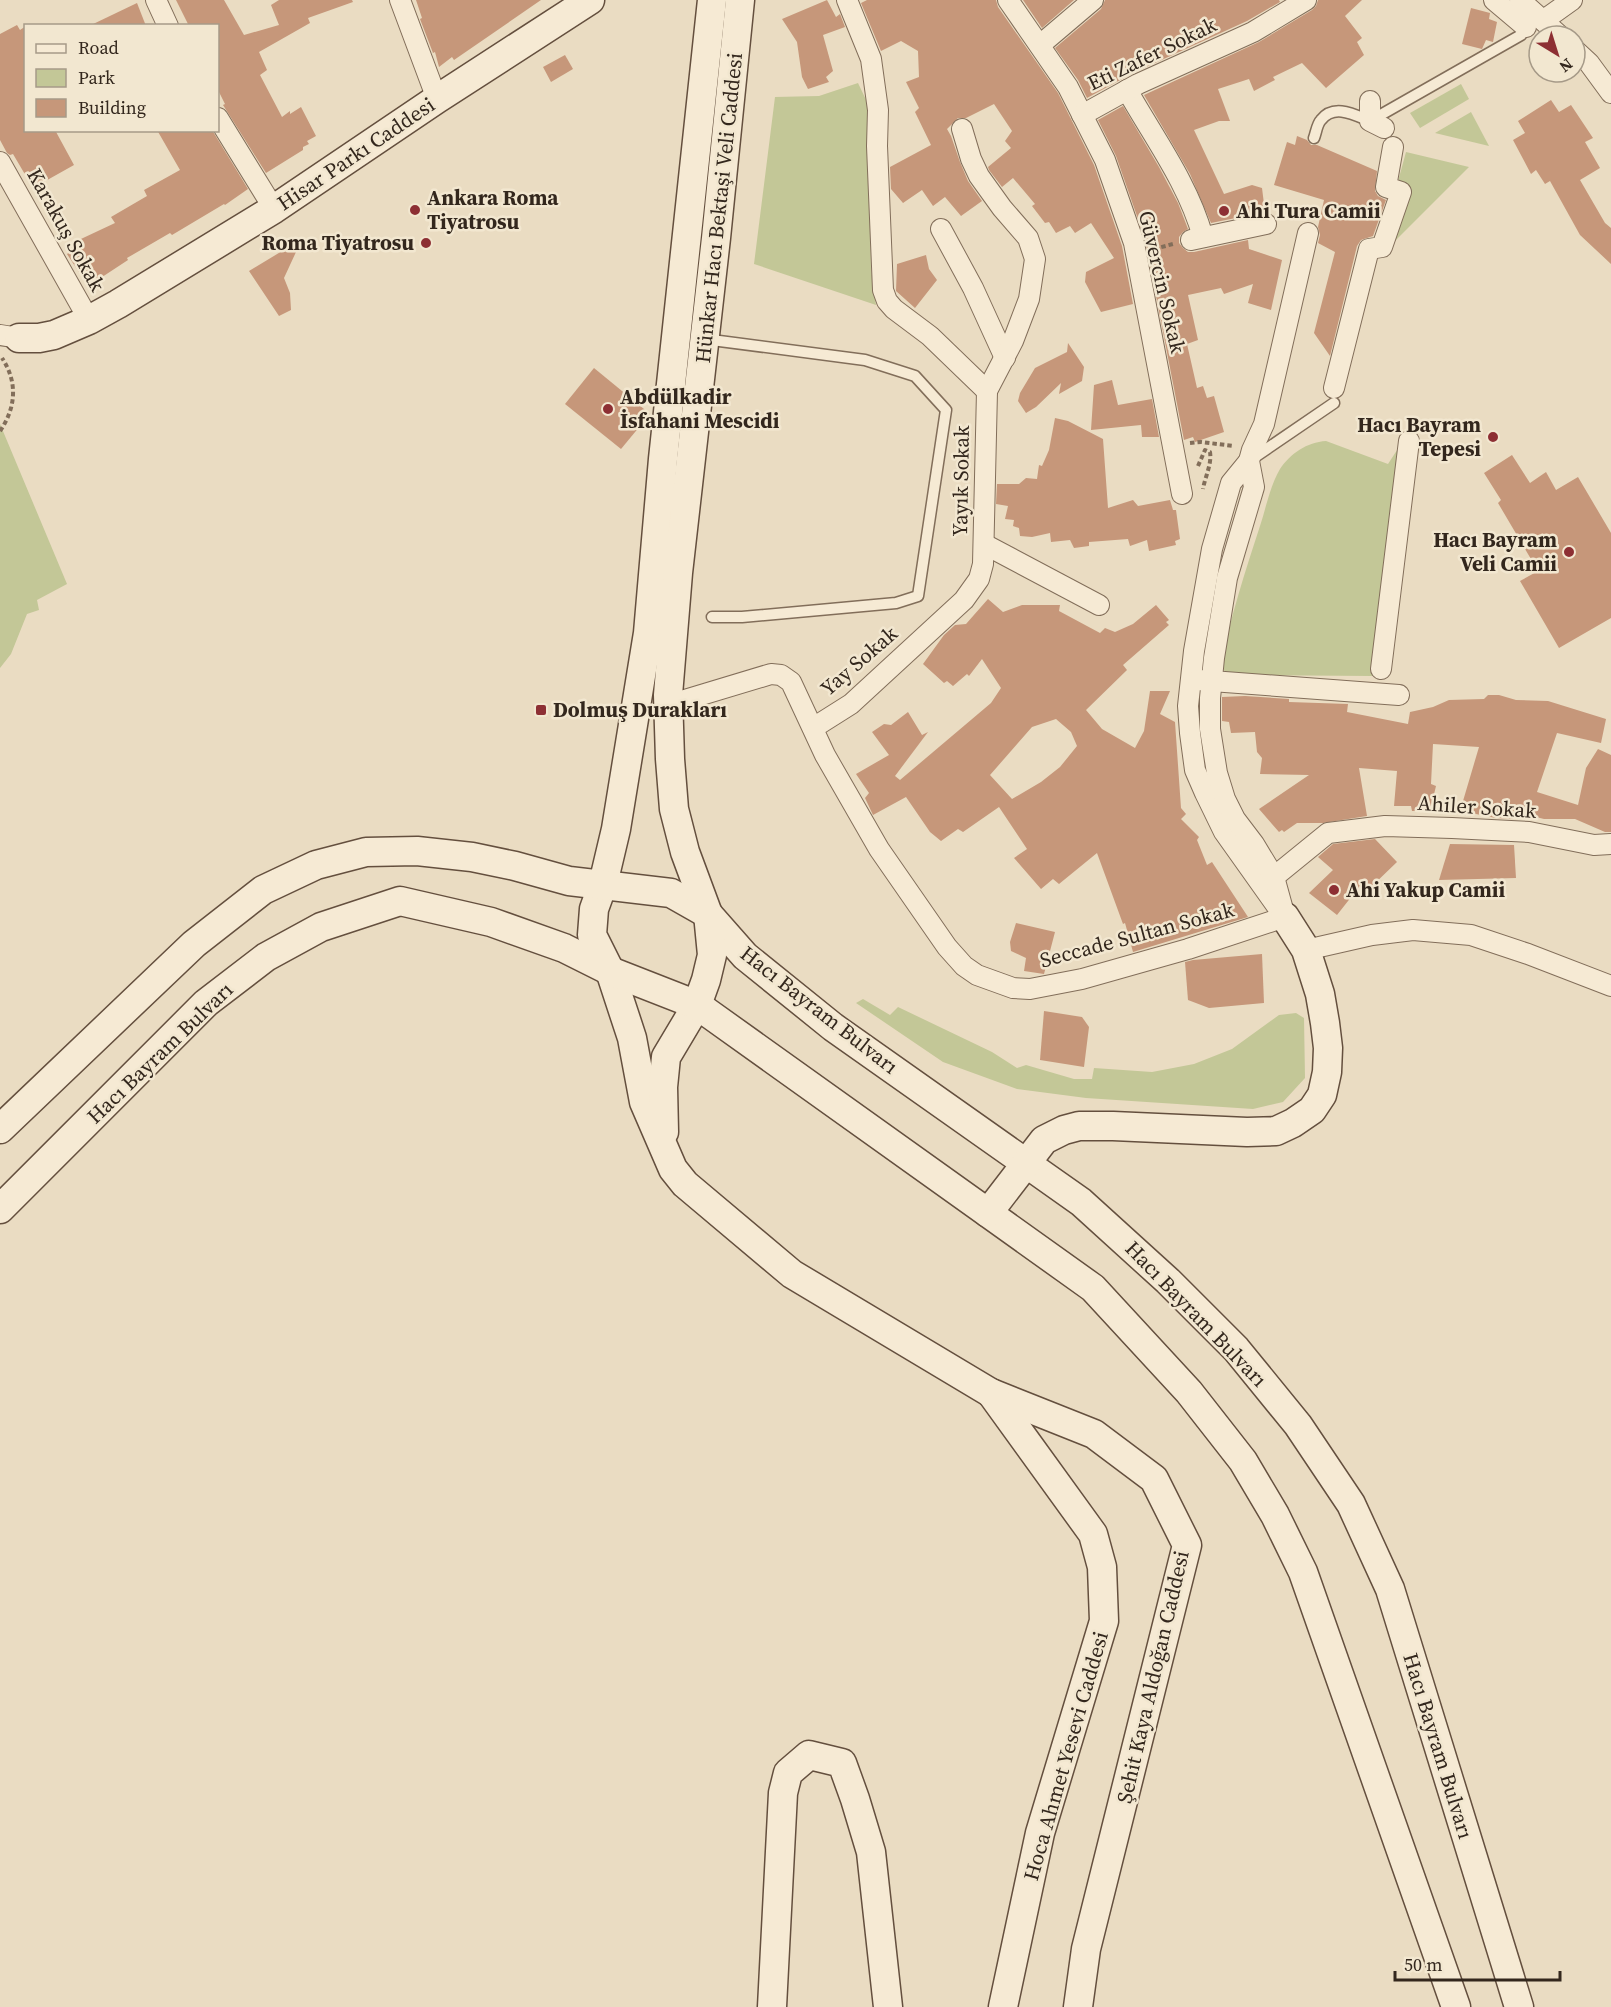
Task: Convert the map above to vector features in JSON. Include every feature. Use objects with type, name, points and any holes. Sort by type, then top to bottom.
[{"type":"street","points":[[156,0],[167,24]]},
{"type":"street","points":[[400,0],[437,99]]},
{"type":"street","name":"Hisar Parkı Caddesi","points":[[6,343],[54,335],[89,320],[274,209],[437,99],[590,0]]},
{"type":"street","name":"Hünkar Hacı Bektaşi Veli Caddesi","points":[[708,914],[685,852],[674,808],[668,705],[712,0]]},
{"type":"street","name":"Hünkar Hacı Bektaşi Veli Caddesi","points":[[603,884],[616,830],[648,633],[663,459],[691,337],[740,0]]},
{"type":"street","points":[[847,0],[871,59],[878,110],[877,146],[884,290],[887,301],[930,336],[987,391],[1013,341],[1029,299],[1035,259],[1028,238],[978,176],[962,129]]},
{"type":"street","name":"Güvercin Sokak","points":[[1008,0],[1068,87],[1105,160],[1136,254],[1182,494]]},
{"type":"street","points":[[1040,45],[1093,0]]},
{"type":"street","name":"Eti Zafer Sokak","points":[[1082,115],[1188,60],[1253,32],[1306,0]]},
{"type":"street","points":[[1494,0],[1535,23]]},
{"type":"street","points":[[1520,0],[1535,23]]},
{"type":"street","points":[[1535,23],[1572,0]]},
{"type":"street","points":[[1587,61],[1611,93]]},
{"type":"street","points":[[1127,90],[1197,213],[1197,238],[1266,225]]},
{"type":"street","points":[[1370,101],[1377,124]]},
{"type":"street","points":[[219,120],[274,209]]},
{"type":"street","points":[[1334,395],[1369,249],[1383,247],[1401,192],[1386,187],[1393,147]]},
{"type":"street","name":"Karakuş Sokak","points":[[0,162],[89,320]]},
{"type":"street","points":[[941,229],[973,288],[1005,358]]},
{"type":"street","points":[[1285,917],[1274,877],[1254,844],[1235,819],[1225,799],[1212,751],[1202,681],[1194,651],[1212,549],[1231,483],[1249,461],[1264,424],[1308,233]]},
{"type":"street","name":"Yayık Sokak","points":[[982,572],[987,391]]},
{"type":"street","points":[[1381,669],[1409,441]]},
{"type":"street","points":[[984,544],[1099,605]]},
{"type":"street","name":"Yay Sokak","points":[[813,728],[851,704],[964,600],[982,572]]},
{"type":"street","points":[[668,705],[756,677],[781,675],[790,682],[813,728]]},
{"type":"street","points":[[1202,681],[1399,695]]},
{"type":"street","points":[[988,1213],[1044,1140],[1064,1130],[1079,1126],[1113,1126],[1247,1132],[1276,1131],[1312,1110],[1322,1095],[1327,1072],[1328,1048],[1320,994],[1306,950],[1224,832],[1195,770],[1188,706],[1202,681]]},
{"type":"street","name":"Seccade Sultan Sokak","points":[[813,728],[842,786],[879,849],[928,922],[964,966],[986,980],[1013,988],[1030,989],[1082,979],[1188,949],[1285,917]]},
{"type":"street","name":"Ahiler Sokak","points":[[1274,877],[1328,833],[1385,826],[1529,832],[1594,845],[1611,844]]},
{"type":"street","name":"Hacı Bayram Bulvarı","points":[[0,1129],[195,944],[263,890],[316,865],[366,852],[417,851],[472,857],[569,880],[671,893],[708,914],[745,956],[833,1027],[1080,1202],[1122,1238],[1236,1350],[1298,1425],[1351,1504],[1390,1589],[1519,2007]]},
{"type":"street","points":[[603,884],[594,909],[592,935],[610,971]]},
{"type":"street","name":"Hacı Bayram Bulvarı","points":[[0,1209],[206,1003],[266,957],[321,927],[400,901],[491,921],[564,948],[610,971],[697,1005],[1093,1288],[1189,1392],[1243,1461],[1275,1515],[1303,1572],[1456,2007]]},
{"type":"street","name":"Hacı Bayram Bulvarı","points":[[697,1005],[712,955],[708,914]]},
{"type":"street","points":[[1306,950],[1372,934],[1413,930],[1471,935],[1611,986]]},
{"type":"street","name":"Şehit Kaya Aldoğan Caddesi","points":[[610,971],[632,1038],[644,1102],[673,1169],[685,1184],[792,1274],[991,1393],[1094,1434],[1154,1479],[1187,1545],[1086,1949],[1078,2007]]},
{"type":"street","points":[[665,1149],[663,1087],[666,1057],[697,1005]]},
{"type":"street","name":"Hoca Ahmet Yesevi Caddesi","points":[[991,1393],[1093,1533],[1102,1567],[1104,1621],[1040,1833],[1003,2007]]},
{"type":"street","points":[[772,2007],[783,1793],[788,1773],[809,1755],[842,1763],[855,1799],[871,1852],[888,2007]]},
{"type":"lane","points":[[1314,138],[1321,119],[1333,112],[1342,111],[1377,124],[1521,35],[1535,23]]},
{"type":"lane","points":[[691,337],[865,360],[915,376],[946,410],[918,596],[896,603],[742,617],[712,617]]},
{"type":"lane","points":[[1249,461],[1334,395]]},
{"type":"path","points":[[1136,254],[1197,238]]},
{"type":"path","points":[[0,431],[10,417],[13,392],[6,343]]},
{"type":"path","points":[[1172,446],[1201,441],[1220,444]]},
{"type":"green space","points":[[858,83],[868,104],[871,269],[876,305],[754,264],[775,97],[819,96]]},
{"type":"green space","points":[[1461,84],[1469,99],[1420,128],[1410,113]]},
{"type":"green space","points":[[1471,112],[1489,146],[1435,133]]},
{"type":"green space","points":[[1406,152],[1469,167],[1394,242],[1389,241],[1397,185]]},
{"type":"green space","points":[[0,424],[67,584],[37,600],[39,610],[27,614],[11,654],[0,668]]},
{"type":"green space","points":[[1326,441],[1388,464],[1403,441],[1373,676],[1227,675],[1221,665],[1229,630],[1243,578],[1274,483],[1280,469],[1289,458],[1306,446]]},
{"type":"green space","points":[[863,999],[890,1015],[898,1007],[992,1052],[1017,1068],[1026,1065],[1074,1079],[1092,1079],[1094,1068],[1152,1072],[1194,1064],[1232,1049],[1279,1015],[1296,1013],[1304,1018],[1305,1078],[1283,1102],[1253,1109],[1086,1098],[1017,1089],[943,1062],[856,1003]]},
{"type":"building","points":[[176,0],[224,0],[244,35],[279,25],[271,5],[279,0],[352,0],[353,2],[308,18],[310,23],[259,52],[267,70],[260,75],[282,117],[301,107],[316,136],[307,141],[309,144],[303,147],[303,150],[266,173],[223,105],[225,104],[219,92],[219,24],[188,24]]},
{"type":"building","points":[[416,0],[541,0],[454,60],[452,57],[439,67],[435,52],[433,53],[420,19],[422,18]]},
{"type":"building","points":[[827,0],[836,17],[840,14],[845,27],[823,35],[833,71],[826,77],[829,82],[808,89],[802,77],[797,42],[782,19]]},
{"type":"building","points":[[867,0],[996,0],[998,7],[1058,93],[1094,165],[1122,246],[1133,304],[1101,312],[1085,282],[1086,272],[1114,258],[1091,223],[1075,233],[1070,226],[1056,233],[1049,222],[1045,223],[1032,206],[1035,204],[1013,178],[1002,187],[989,170],[988,167],[1011,148],[1005,141],[1012,131],[994,104],[966,118],[958,118],[947,129],[968,181],[982,201],[961,216],[945,197],[933,206],[922,190],[903,203],[891,189],[890,167],[931,145],[915,112],[919,108],[906,82],[919,77],[918,51],[901,41],[881,51],[861,3]]},
{"type":"building","points":[[1023,0],[1074,0],[1042,28]]},
{"type":"building","points":[[1105,0],[1279,0],[1280,2],[1247,21],[1133,73],[1087,98],[1078,80],[1055,48],[1101,9]]},
{"type":"building","points":[[1318,0],[1362,0],[1345,16],[1362,38],[1357,42],[1364,55],[1326,88],[1302,63],[1273,77],[1275,80],[1254,91],[1249,79],[1218,89],[1230,121],[1219,121],[1194,130],[1224,194],[1252,185],[1262,188],[1265,212],[1211,223],[1190,174],[1144,95],[1259,42],[1312,10]]},
{"type":"building","points":[[137,3],[145,24],[93,24]]},
{"type":"building","points":[[1471,8],[1490,13],[1489,19],[1497,22],[1493,42],[1486,40],[1482,49],[1462,44]]},
{"type":"building","points":[[17,25],[20,30],[24,27],[24,132],[56,132],[74,165],[33,188],[13,154],[7,153],[0,140],[0,34]]},
{"type":"building","points":[[565,55],[573,69],[551,82],[543,67]]},
{"type":"building","points":[[1551,100],[1559,112],[1571,105],[1593,138],[1585,142],[1600,168],[1580,180],[1605,223],[1611,228],[1611,264],[1580,235],[1550,181],[1545,184],[1536,170],[1531,174],[1513,140],[1525,133],[1518,121]]},
{"type":"building","points":[[1123,106],[1178,203],[1188,229],[1179,237],[1179,243],[1183,248],[1188,252],[1194,252],[1248,240],[1249,249],[1282,260],[1271,310],[1248,303],[1253,284],[1224,294],[1221,288],[1188,295],[1198,340],[1187,344],[1197,388],[1203,386],[1207,398],[1214,396],[1224,432],[1195,442],[1193,437],[1184,440],[1145,239],[1116,156],[1098,120]]},
{"type":"building","points":[[158,132],[213,132],[248,189],[225,205],[127,258],[128,260],[96,281],[94,278],[86,283],[67,254],[70,252],[66,246],[115,223],[111,217],[147,196],[144,190],[180,170]]},
{"type":"building","points":[[1297,136],[1307,140],[1311,145],[1317,145],[1377,171],[1375,191],[1378,196],[1386,200],[1373,236],[1361,240],[1357,246],[1330,356],[1314,333],[1335,252],[1318,243],[1320,235],[1318,227],[1324,200],[1274,185],[1287,142],[1295,145]]},
{"type":"building","points":[[302,239],[284,278],[290,293],[291,310],[279,316],[249,271]]},
{"type":"building","points":[[926,255],[929,269],[937,280],[915,308],[896,291],[897,264]]},
{"type":"building","points":[[1068,343],[1084,367],[1082,381],[1059,394],[1061,383],[1036,407],[1026,413],[1018,401],[1020,393],[1035,368],[1067,352]]},
{"type":"building","name":"Abdülkadir İsfahani Mescidi","points":[[594,368],[650,414],[621,449],[565,404]]},
{"type":"building","points":[[1112,380],[1118,405],[1152,399],[1159,437],[1142,437],[1141,425],[1091,430],[1094,385]]},
{"type":"building","points":[[1055,418],[1068,421],[1103,439],[1108,508],[1133,500],[1138,506],[1170,500],[1173,510],[1176,510],[1180,539],[1175,541],[1176,545],[1149,551],[1147,540],[1130,546],[1128,539],[1089,542],[1089,546],[1074,548],[1070,540],[1051,542],[1050,533],[1032,537],[1020,536],[1019,528],[1013,526],[1014,520],[1005,519],[1008,506],[996,504],[997,484],[1019,484],[1026,478],[1037,479],[1039,465],[1042,466],[1049,450]]},
{"type":"building","name":"Hacı Bayram Veli Camii","points":[[1512,455],[1530,483],[1546,472],[1556,490],[1578,477],[1611,533],[1611,618],[1559,648],[1520,581],[1538,571],[1498,503],[1501,500],[1484,473]]},
{"type":"building","points":[[988,599],[1003,612],[1022,605],[1060,605],[1059,611],[1100,633],[1105,628],[1115,632],[1133,624],[1156,605],[1169,620],[1166,622],[1169,625],[1123,665],[1127,670],[1086,710],[1102,729],[1135,748],[1144,731],[1150,691],[1170,691],[1160,714],[1175,722],[1181,808],[1186,814],[1181,819],[1199,837],[1197,840],[1207,865],[1212,862],[1248,917],[1133,952],[1125,923],[1123,924],[1097,853],[1059,884],[1053,879],[1041,889],[1014,858],[1027,849],[999,807],[963,832],[958,829],[941,841],[930,832],[906,797],[873,815],[865,798],[869,793],[856,774],[889,755],[872,732],[884,724],[891,725],[908,712],[922,735],[928,732],[895,776],[900,780],[991,703],[1001,688],[982,659],[969,676],[967,674],[953,686],[947,681],[944,683],[923,664],[944,635],[955,625],[966,624]],"holes":[[[1056,719],[1071,732],[1077,746],[1060,767],[1041,782],[1012,799],[990,775],[1032,727]]]},
{"type":"building","points":[[1488,695],[1499,695],[1516,700],[1548,701],[1606,719],[1601,743],[1557,733],[1537,792],[1578,805],[1586,768],[1598,749],[1611,755],[1611,832],[1605,832],[1575,819],[1544,819],[1512,811],[1513,819],[1496,818],[1466,812],[1466,803],[1463,801],[1479,747],[1433,744],[1431,784],[1436,786],[1430,811],[1412,811],[1411,806],[1394,806],[1397,771],[1359,768],[1367,816],[1323,823],[1297,823],[1284,832],[1282,830],[1279,832],[1259,809],[1309,775],[1260,774],[1262,758],[1257,752],[1255,732],[1231,733],[1229,722],[1222,721],[1222,697],[1245,696],[1289,699],[1289,702],[1348,704],[1347,712],[1408,724],[1410,712],[1433,707],[1449,700],[1484,699]]},
{"type":"building","points":[[1375,839],[1397,862],[1370,888],[1363,882],[1337,915],[1309,893],[1333,870],[1318,857],[1333,844]]},
{"type":"building","points":[[1450,844],[1514,845],[1516,878],[1439,880]]},
{"type":"building","points":[[1016,923],[1055,932],[1044,974],[1024,971],[1026,958],[1011,951],[1010,942]]},
{"type":"building","points":[[1262,954],[1264,1003],[1209,1008],[1188,1000],[1185,962]]},
{"type":"building","points":[[1044,1011],[1082,1017],[1089,1027],[1084,1067],[1040,1060]]},
{"type":"place","name":"Ankara Roma Tiyatrosu","points":[[415,210]]},
{"type":"place","name":"Ahi Tura Camii","points":[[1224,211]]},
{"type":"place","name":"Roma Tiyatrosu","points":[[426,243]]},
{"type":"place","name":"Abdülkadir İsfahani Mescidi","points":[[608,409]]},
{"type":"place","name":"Hacı Bayram Tepesi","points":[[1493,437]]},
{"type":"place","name":"Hacı Bayram Veli Camii","points":[[1569,552]]},
{"type":"place","name":"Dolmuş Durakları","points":[[541,710]]},
{"type":"place","name":"Ahi Yakup Camii","points":[[1334,890]]}]
